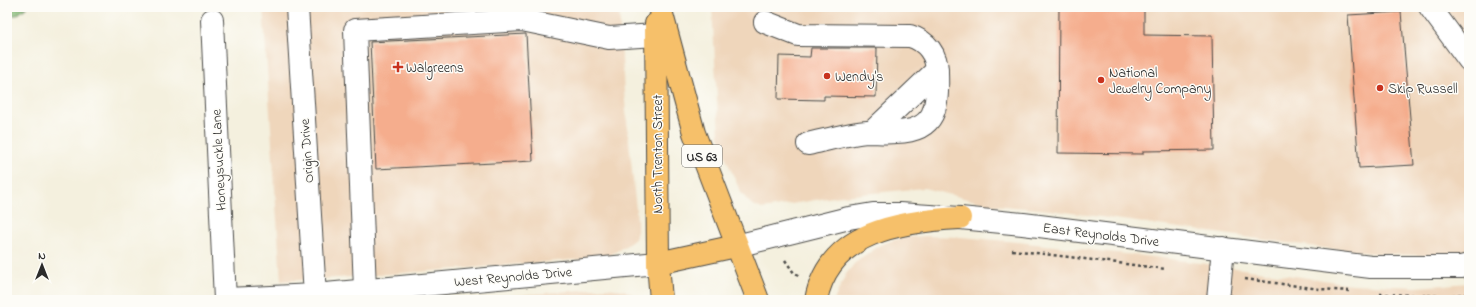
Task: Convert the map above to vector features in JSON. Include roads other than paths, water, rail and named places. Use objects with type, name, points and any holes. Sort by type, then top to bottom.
[{"type":"highway","name":"North Trenton Street","points":[[656,7],[658,262],[662,300]]},
{"type":"highway","name":"US 63","points":[[660,7],[694,133],[736,246],[758,300]]},
{"type":"highway","points":[[816,300],[817,291],[825,273],[835,258],[845,248],[860,239],[896,227],[926,220],[960,218]]},
{"type":"highway","points":[[658,262],[736,246]]},
{"type":"street","name":"Origin Drive","points":[[297,7],[315,295]]},
{"type":"street","points":[[1430,7],[1469,60]]},
{"type":"street","name":"Honeysuckle Lane","points":[[212,20],[225,300]]},
{"type":"street","points":[[366,290],[355,30],[522,20],[609,38],[656,35]]},
{"type":"street","points":[[765,22],[798,35],[910,36],[919,39],[928,48],[936,63],[937,100],[931,118],[920,126],[908,131],[872,132],[808,144]]},
{"type":"street","points":[[872,132],[937,70]]},
{"type":"street","name":"East Reynolds Drive","points":[[736,246],[849,218],[873,214],[899,214],[1030,225],[1371,267],[1461,267],[1469,265]]},
{"type":"street","points":[[1218,300],[1223,248]]},
{"type":"street","name":"West Reynolds Drive","points":[[225,300],[315,295],[658,262]]},
{"type":"place","name":"Walgreens","points":[[398,67]]},
{"type":"place","name":"Wendy's","points":[[827,76]]},
{"type":"place","name":"National Jewelry Company","points":[[1101,80]]},
{"type":"place","name":"Skip Russell","points":[[1380,88]]}]
